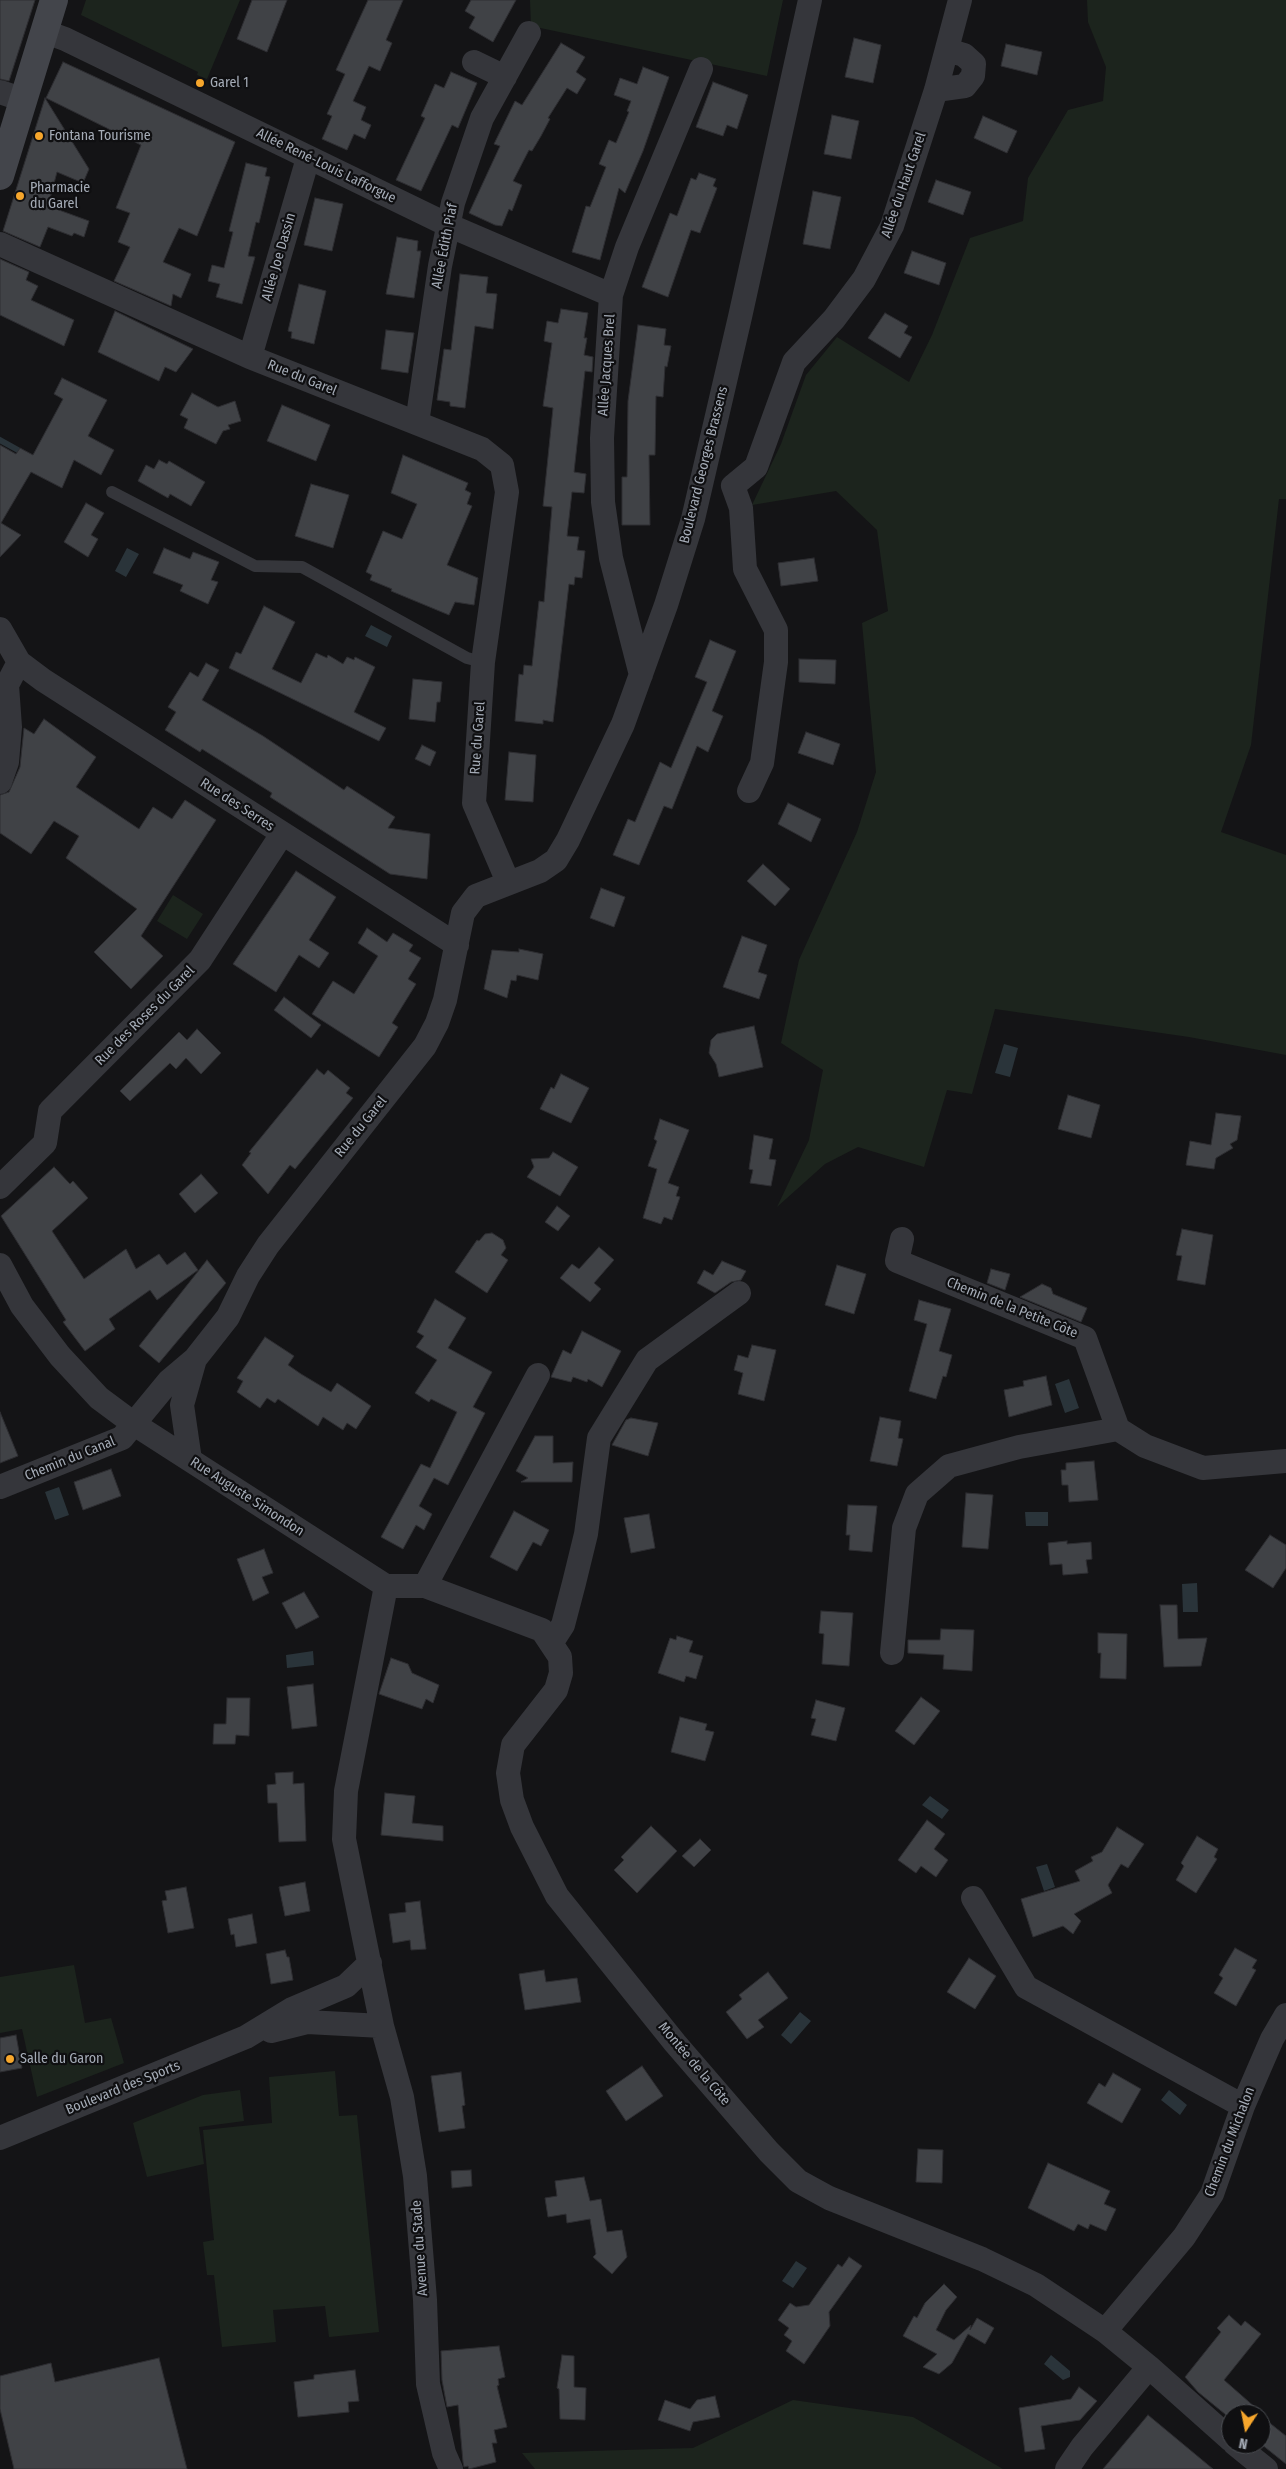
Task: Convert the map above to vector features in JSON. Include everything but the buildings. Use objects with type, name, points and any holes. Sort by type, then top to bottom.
[{"type":"street","points":[[0,176],[12,96],[44,31],[54,0]]},
{"type":"street","name":"Boulevard Georges Brassens","points":[[508,882],[540,871],[556,860],[568,840],[623,724],[641,675],[690,527],[740,317],[810,0]]},
{"type":"street","name":"Allée du Haut Garel","points":[[733,486],[756,467],[794,362],[834,319],[864,279],[892,226],[936,90],[960,0]]},
{"type":"street","name":"Allée René-Louis Lafforgue","points":[[44,31],[65,39],[448,225],[611,295]]},
{"type":"street","name":"Allée Édith Piaf","points":[[417,423],[440,266],[453,203],[482,118],[529,33]]},
{"type":"street","points":[[936,90],[964,86],[973,76],[974,64],[964,55],[947,50]]},
{"type":"street","points":[[474,62],[504,77]]},
{"type":"street","name":"Allée Jacques Brel","points":[[641,675],[611,558],[603,502],[602,438],[611,295],[627,247],[701,69]]},
{"type":"street","name":"Allée Joe Dassin","points":[[250,357],[308,158]]},
{"type":"street","name":"Rue du Garel","points":[[0,244],[250,357],[482,449],[502,465],[507,492],[482,662],[474,803],[508,882],[476,896],[463,913],[445,1000],[437,1024],[425,1046],[273,1238],[248,1276],[228,1317],[195,1359],[170,1381],[134,1424]]},
{"type":"street","points":[[703,475],[733,486],[741,508],[745,569],[776,630],[776,662],[762,763],[749,791]]},
{"type":"street","points":[[0,629],[19,662],[7,685],[10,727],[7,762],[0,782]]},
{"type":"street","name":"Rue des Serres","points":[[19,662],[282,834],[457,944]]},
{"type":"street","name":"Rue des Roses du Garel","points":[[0,1187],[45,1143],[50,1111],[200,960],[282,834]]},
{"type":"street","name":"Chemin de la Petite Côte","points":[[902,1239],[897,1261],[1085,1338],[1118,1429]]},
{"type":"street","name":"Rue Auguste Simondon","points":[[0,1265],[22,1306],[60,1356],[99,1398],[134,1424],[386,1586]]},
{"type":"street","points":[[386,1586],[425,1586],[528,1623],[542,1630],[552,1642],[564,1624],[586,1534],[599,1438],[647,1360],[739,1293]]},
{"type":"street","points":[[190,1460],[182,1405],[195,1359]]},
{"type":"street","points":[[425,1586],[538,1375]]},
{"type":"street","points":[[134,1424],[158,1424],[182,1405]]},
{"type":"street","name":"Chemin du Canal","points":[[0,1487],[122,1438],[134,1424]]},
{"type":"street","points":[[892,1653],[904,1528],[918,1494],[949,1466],[1018,1447],[1118,1429],[1145,1446],[1203,1468],[1286,1461]]},
{"type":"street","name":"Avenue du Stade","points":[[386,1586],[346,1791],[344,1839],[382,2026],[402,2097],[415,2176],[428,2384],[444,2453],[451,2469]]},
{"type":"street","name":"Montée de la Côte","points":[[552,1642],[560,1657],[561,1673],[556,1690],[513,1745],[508,1773],[515,1809],[557,1896],[675,2042],[769,2152],[798,2182],[829,2198],[982,2259],[1036,2285],[1105,2331],[1221,2431]]},
{"type":"street","points":[[973,1898],[1026,1987],[1243,2106]]},
{"type":"street","name":"Boulevard des Sports","points":[[246,2037],[292,2009],[346,1986],[370,1963]]},
{"type":"street","name":"Chemin du Michalon","points":[[1105,2331],[1184,2237],[1212,2194],[1243,2106],[1272,2039],[1286,2015]]},
{"type":"street","name":"Boulevard des Sports","points":[[0,2138],[246,2037],[307,2022],[382,2026]]},
{"type":"street","points":[[1067,2469],[1082,2447],[1149,2367]]},
{"type":"street","points":[[1247,2454],[1266,2469]]},
{"type":"lane","points":[[112,492],[255,566],[302,567],[467,658],[482,662]]},
{"type":"shaded area","points":[[86,0],[240,0],[207,79],[197,75],[198,72],[81,15]]},
{"type":"shaded area","points":[[530,0],[783,0],[767,76],[531,26]]},
{"type":"shaded area","points":[[1087,0],[1286,0],[1286,499],[1279,499],[1251,745],[1221,832],[1286,855],[1286,1055],[1189,1037],[995,1009],[972,1094],[947,1090],[924,1167],[858,1147],[825,1164],[777,1207],[809,1140],[823,1070],[781,1043],[799,960],[857,832],[876,772],[862,623],[888,611],[877,530],[836,491],[752,505],[781,444],[806,375],[837,337],[909,382],[932,335],[970,238],[1023,221],[1028,178],[1068,110],[1103,101],[1106,67],[1088,22]]},
{"type":"shaded area","points":[[127,548],[139,554],[126,577],[115,571]]},
{"type":"shaded area","points":[[371,625],[392,636],[387,647],[365,636]]},
{"type":"shaded area","points":[[173,895],[203,914],[187,939],[157,921]]},
{"type":"shaded area","points":[[1004,1044],[1018,1048],[1010,1077],[995,1073]]},
{"type":"shaded area","points":[[1069,1379],[1079,1408],[1065,1413],[1055,1384]]},
{"type":"shaded area","points":[[59,1487],[69,1515],[55,1520],[45,1492]]},
{"type":"shaded area","points":[[1025,1512],[1048,1512],[1048,1526],[1026,1526]]},
{"type":"shaded area","points":[[1197,1583],[1198,1612],[1183,1612],[1182,1584]]},
{"type":"shaded area","points":[[313,1651],[314,1665],[287,1668],[286,1655]]},
{"type":"shaded area","points":[[930,1796],[949,1810],[942,1819],[922,1805]]},
{"type":"shaded area","points":[[1047,1864],[1055,1887],[1044,1891],[1036,1867]]},
{"type":"shaded area","points":[[74,1965],[85,2023],[111,2018],[124,2063],[37,2097],[22,2029],[0,2033],[0,1977]]},
{"type":"shaded area","points":[[800,2012],[811,2021],[791,2044],[781,2035]]},
{"type":"shaded area","points":[[335,2071],[339,2116],[357,2115],[379,2332],[329,2337],[325,2306],[273,2310],[276,2342],[222,2347],[214,2275],[207,2275],[203,2242],[214,2240],[203,2130],[272,2123],[269,2077]]},
{"type":"shaded area","points":[[240,2090],[244,2121],[199,2127],[204,2164],[147,2177],[133,2123],[203,2095]]},
{"type":"shaded area","points":[[1169,2090],[1187,2105],[1180,2115],[1161,2100]]},
{"type":"shaded area","points":[[796,2261],[807,2268],[793,2288],[782,2281]]},
{"type":"shaded area","points":[[1051,2355],[1070,2371],[1070,2377],[1063,2380],[1044,2364]]},
{"type":"shaded area","points":[[793,2400],[913,2417],[1003,2469],[535,2469],[522,2453],[693,2448]]},
{"type":"waterway","points":[[0,440],[18,450]]},
{"type":"place","name":"Garel 1","points":[[200,83]]},
{"type":"place","name":"Fontana Tourisme","points":[[39,136]]},
{"type":"place","name":"Pharmacie du Garel","points":[[20,196]]},
{"type":"place","name":"Salle du Garon","points":[[10,2059]]}]
